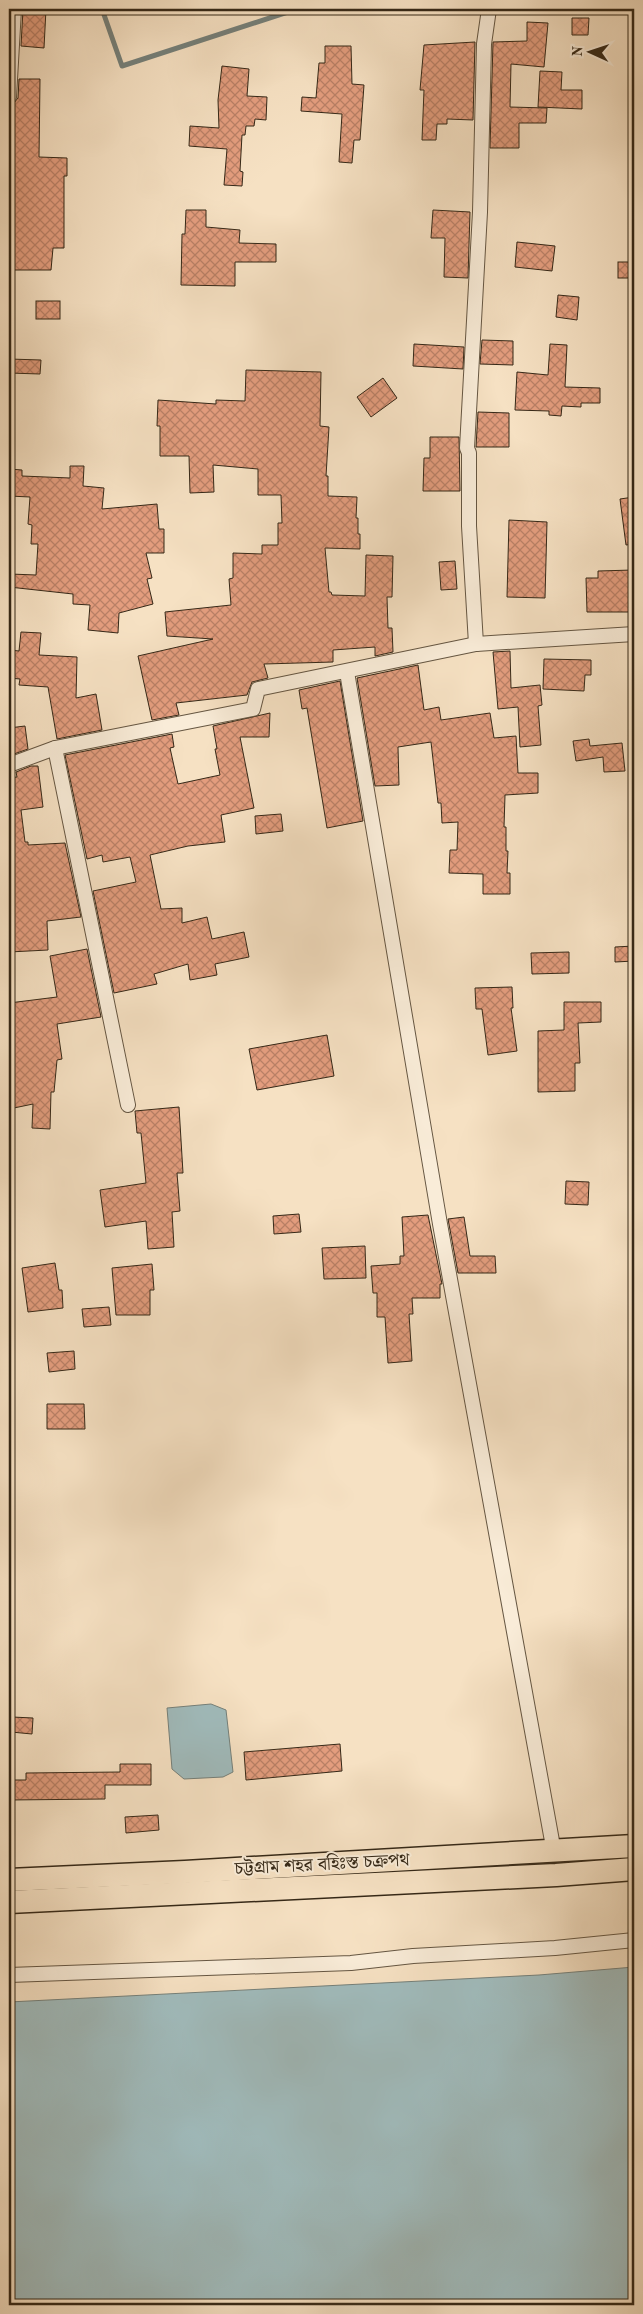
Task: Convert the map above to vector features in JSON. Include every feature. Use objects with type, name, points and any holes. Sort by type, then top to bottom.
[{"type":"main road","name":"চট্টগ্রাম শহর বহিঃস্ত চক্রপথ","points":[[9,1880],[554,1852],[634,1846]]},
{"type":"main road","name":"চট্টগ্রাম শহর বহিঃস্ত চক্রপথ","points":[[9,1902],[556,1875],[634,1869]]},
{"type":"street","points":[[9,97],[14,9]]},
{"type":"street","points":[[476,644],[469,526],[469,453],[467,448],[480,212],[484,44],[490,9]]},
{"type":"street","points":[[9,765],[55,748],[253,709],[258,689],[476,644],[634,634]]},
{"type":"street","points":[[347,672],[440,1224],[554,1852]]},
{"type":"street","points":[[55,748],[128,1105]]},
{"type":"street","points":[[9,1975],[351,1963],[414,1956],[555,1948],[634,1940]]},
{"type":"water","points":[[211,1704],[226,1710],[233,1772],[223,1777],[184,1779],[172,1769],[167,1708]]},
{"type":"water","points":[[634,1967],[634,2305],[9,2305],[9,2002],[539,1975]]},
{"type":"building","points":[[23,9],[46,9],[44,48],[21,46]]},
{"type":"building","points":[[572,18],[589,18],[588,35],[572,35]]},
{"type":"building","points":[[527,22],[548,23],[544,67],[511,64],[510,107],[547,108],[546,123],[519,123],[519,148],[490,148],[493,42],[527,41]]},
{"type":"building","points":[[475,42],[473,120],[447,119],[447,124],[437,124],[436,140],[422,140],[424,90],[420,90],[424,45]]},
{"type":"building","points":[[325,46],[351,46],[352,84],[364,85],[360,140],[354,140],[352,163],[339,162],[342,114],[301,111],[302,97],[316,98],[319,63],[325,63]]},
{"type":"building","points":[[222,66],[249,69],[247,96],[267,97],[266,120],[255,119],[254,126],[246,126],[245,135],[242,135],[240,171],[243,172],[242,186],[224,185],[227,149],[189,146],[190,126],[219,128],[218,100]]},
{"type":"building","points":[[540,71],[562,72],[561,90],[582,90],[582,109],[538,107]]},
{"type":"building","points":[[19,79],[40,79],[39,157],[67,158],[67,176],[64,176],[64,248],[53,248],[51,270],[9,270],[11,116],[12,105],[18,98]]},
{"type":"building","points":[[186,210],[206,210],[206,227],[240,230],[239,243],[276,244],[276,262],[235,262],[235,286],[181,285],[182,234],[185,234]]},
{"type":"building","points":[[433,210],[470,212],[468,278],[444,277],[445,238],[431,238]]},
{"type":"building","points":[[517,242],[555,246],[552,271],[515,267]]},
{"type":"building","points":[[618,262],[634,262],[634,278],[618,278]]},
{"type":"building","points":[[558,295],[579,297],[577,320],[556,317]]},
{"type":"building","points":[[36,301],[60,301],[60,319],[36,319]]},
{"type":"building","points":[[482,340],[513,341],[513,365],[480,364]]},
{"type":"building","points":[[414,344],[464,347],[463,369],[413,366]]},
{"type":"building","points":[[550,344],[567,345],[565,387],[600,388],[600,403],[581,403],[581,407],[562,406],[561,416],[549,415],[549,411],[515,410],[517,372],[548,375]]},
{"type":"building","points":[[9,359],[41,360],[40,374],[9,373]]},
{"type":"building","points":[[246,370],[321,372],[320,426],[329,427],[326,476],[328,476],[328,496],[357,497],[356,518],[358,518],[358,534],[360,534],[360,549],[325,548],[329,592],[332,595],[365,596],[366,555],[393,556],[392,597],[387,597],[388,628],[392,628],[393,652],[375,656],[375,647],[333,650],[333,662],[264,664],[268,678],[252,682],[247,695],[176,703],[179,715],[152,720],[138,656],[213,639],[167,636],[165,612],[231,605],[229,579],[233,578],[233,553],[262,554],[262,545],[278,545],[278,523],[282,523],[281,495],[258,495],[258,469],[213,465],[214,492],[190,493],[189,456],[160,456],[160,426],[157,426],[158,400],[216,404],[216,400],[245,401]]},
{"type":"building","points":[[383,378],[397,398],[371,417],[357,397]]},
{"type":"building","points":[[478,412],[509,413],[509,447],[476,447]]},
{"type":"building","points":[[430,437],[459,437],[460,491],[423,491],[424,458],[430,458]]},
{"type":"building","points":[[70,466],[84,466],[83,486],[104,488],[102,509],[157,504],[159,529],[164,529],[164,553],[146,553],[152,578],[147,579],[153,604],[119,613],[118,633],[88,630],[90,605],[73,604],[73,594],[9,587],[10,574],[36,575],[38,544],[31,544],[32,525],[28,524],[30,497],[9,496],[9,469],[22,470],[22,476],[70,478]]},
{"type":"building","points":[[634,497],[634,544],[626,545],[620,499]]},
{"type":"building","points":[[509,520],[547,522],[545,598],[507,597]]},
{"type":"building","points":[[455,561],[457,589],[441,590],[439,562]]},
{"type":"building","points":[[633,570],[634,612],[587,612],[586,578],[598,578],[598,571]]},
{"type":"building","points":[[21,632],[41,633],[39,655],[77,657],[76,698],[96,694],[102,730],[57,739],[48,687],[19,685],[20,679],[9,678],[9,650],[19,651]]},
{"type":"building","points":[[510,651],[511,688],[540,685],[542,705],[538,706],[541,745],[520,747],[518,707],[498,709],[493,652]]},
{"type":"building","points":[[544,659],[591,660],[591,675],[585,675],[584,691],[543,689]]},
{"type":"building","points":[[418,665],[424,710],[439,707],[441,720],[490,713],[494,738],[516,736],[518,773],[538,773],[538,793],[505,795],[504,827],[506,827],[507,873],[510,873],[510,894],[483,894],[483,874],[449,873],[450,850],[457,850],[458,822],[442,823],[441,803],[438,803],[431,742],[398,747],[399,785],[375,786],[357,678]]},
{"type":"building","points":[[340,681],[363,821],[327,828],[307,708],[302,709],[299,690]]},
{"type":"building","points":[[270,713],[269,737],[240,737],[254,808],[221,815],[225,842],[188,846],[150,855],[161,909],[182,908],[182,923],[207,917],[212,939],[244,932],[249,957],[215,964],[217,975],[190,980],[188,964],[154,974],[157,984],[114,993],[93,891],[136,882],[130,857],[103,862],[102,855],[87,859],[65,755],[172,734],[174,747],[170,748],[178,784],[220,775],[213,726]]},
{"type":"building","points":[[25,726],[28,749],[14,754],[9,728]]},
{"type":"building","points":[[589,739],[590,746],[622,743],[625,771],[604,772],[603,757],[576,761],[573,741]]},
{"type":"building","points":[[31,766],[38,766],[43,807],[21,810],[25,842],[28,842],[28,845],[65,843],[81,917],[47,921],[48,950],[9,952],[9,778],[17,777],[16,772]]},
{"type":"building","points":[[281,814],[283,831],[256,834],[255,816]]},
{"type":"building","points":[[634,946],[634,961],[615,962],[615,947]]},
{"type":"building","points":[[87,949],[101,1017],[57,1024],[62,1059],[57,1060],[54,1092],[51,1092],[50,1129],[32,1128],[33,1104],[9,1109],[9,1003],[57,997],[50,956]]},
{"type":"building","points":[[569,952],[569,973],[532,974],[531,953]]},
{"type":"building","points":[[512,987],[513,1008],[511,1008],[517,1051],[488,1055],[482,1009],[476,1009],[475,988]]},
{"type":"building","points":[[564,1002],[601,1002],[601,1022],[578,1023],[580,1063],[575,1063],[575,1091],[538,1092],[538,1031],[564,1030]]},
{"type":"building","points":[[327,1035],[334,1076],[257,1090],[249,1049]]},
{"type":"building","points":[[179,1107],[183,1173],[177,1173],[180,1211],[172,1212],[174,1247],[148,1249],[146,1221],[105,1227],[100,1190],[146,1183],[141,1133],[137,1133],[135,1111]]},
{"type":"building","points":[[566,1181],[589,1182],[588,1205],[565,1204]]},
{"type":"building","points":[[299,1214],[301,1232],[274,1234],[273,1216]]},
{"type":"building","points":[[428,1215],[442,1284],[440,1284],[440,1298],[412,1298],[413,1314],[409,1314],[412,1361],[388,1363],[385,1317],[377,1317],[377,1293],[373,1293],[371,1266],[400,1264],[400,1256],[404,1256],[402,1217]]},
{"type":"building","points":[[464,1217],[470,1256],[495,1256],[496,1273],[458,1273],[448,1219]]},
{"type":"building","points":[[365,1246],[366,1278],[324,1279],[322,1248]]},
{"type":"building","points":[[55,1263],[59,1290],[62,1290],[63,1308],[28,1312],[22,1268]]},
{"type":"building","points":[[152,1264],[154,1290],[150,1290],[150,1315],[116,1315],[112,1268]]},
{"type":"building","points":[[109,1307],[111,1325],[84,1327],[82,1309]]},
{"type":"building","points":[[74,1351],[75,1369],[49,1372],[47,1353]]},
{"type":"building","points":[[47,1404],[84,1404],[85,1429],[47,1429]]},
{"type":"building","points":[[12,1717],[33,1718],[32,1734],[11,1732]]},
{"type":"building","points":[[340,1744],[342,1771],[246,1780],[244,1752]]},
{"type":"building","points":[[120,1764],[151,1764],[151,1785],[105,1785],[105,1799],[9,1800],[9,1780],[26,1780],[26,1773],[120,1772]]},
{"type":"building","points":[[158,1815],[159,1830],[126,1833],[125,1817]]},
{"type":"waterway","points":[[102,9],[122,66],[297,9]]}]
